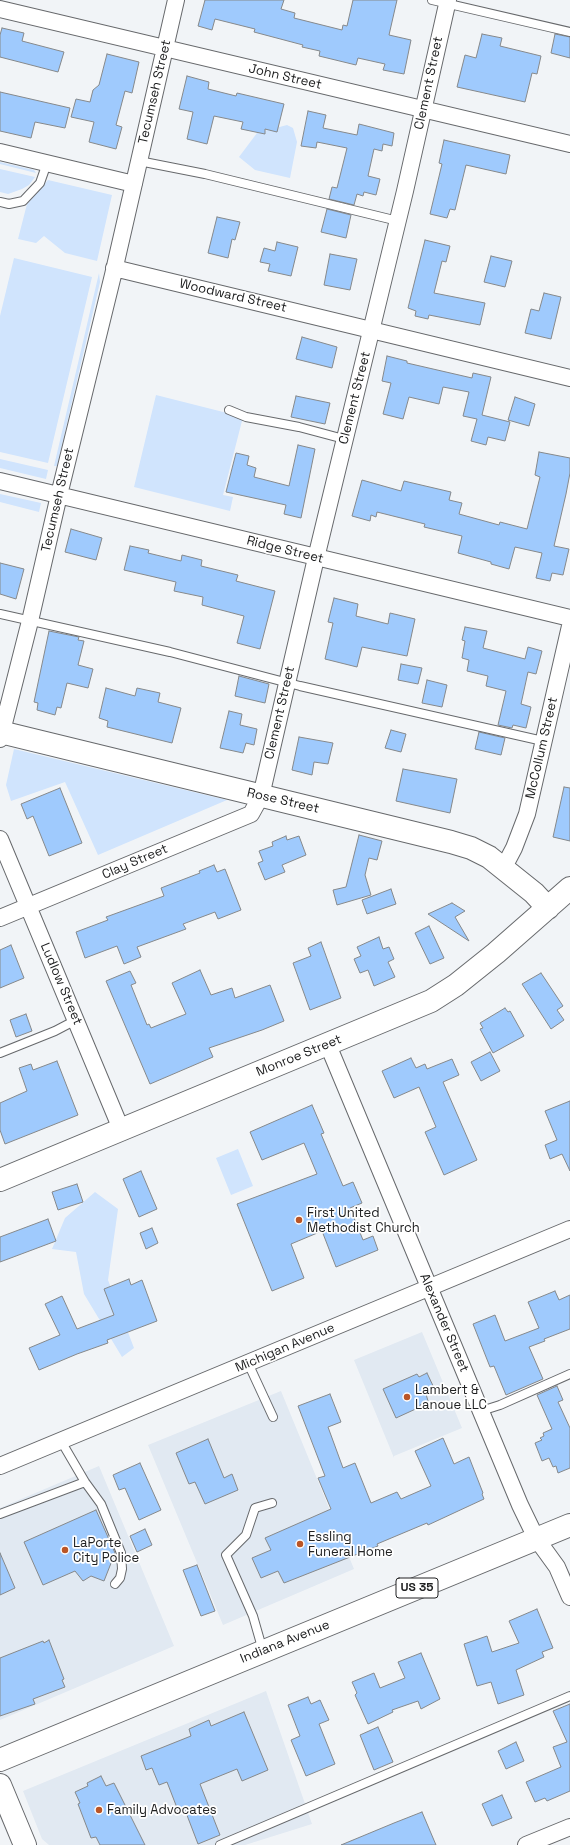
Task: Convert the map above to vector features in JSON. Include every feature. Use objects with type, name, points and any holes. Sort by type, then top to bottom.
[{"type":"main road","name":"Rose Street","points":[[1,735],[261,796],[451,842],[470,848],[489,857],[504,867],[534,893],[548,908]]},
{"type":"main road","name":"Monroe Street","points":[[0,1180],[416,1009],[445,993],[496,953],[570,888]]},
{"type":"main road","name":"Indiana Avenue","points":[[0,1760],[570,1525]]},
{"type":"main road","points":[[0,1785],[25,1845]]},
{"type":"street","name":"Tecumseh Street","points":[[134,184],[176,0]]},
{"type":"street","name":"Clement Street","points":[[261,796],[344,439],[398,221],[423,110],[442,1]]},
{"type":"street","name":"John Street","points":[[0,9],[570,144]]},
{"type":"street","points":[[0,152],[134,184],[114,268]]},
{"type":"street","name":"Tecumseh Street","points":[[1,735],[30,621],[114,268]]},
{"type":"street","name":"Woodward Street","points":[[114,268],[570,378]]},
{"type":"street","name":"Ridge Street","points":[[0,481],[570,618]]},
{"type":"street","name":"McCollum Street","points":[[504,867],[514,848],[527,814],[570,626]]},
{"type":"street","name":"Clay Street","points":[[0,918],[251,814],[261,796]]},
{"type":"street","name":"Ludlow Street","points":[[0,839],[122,1129]]},
{"type":"street","name":"Alexander Street","points":[[328,1044],[481,1411],[536,1538],[557,1567],[570,1597]]},
{"type":"street","name":"Michigan Avenue","points":[[0,1466],[570,1229]]},
{"type":"street","points":[[526,1845],[570,1827]]},
{"type":"lane","points":[[442,1],[570,32]]},
{"type":"lane","points":[[139,162],[205,174],[398,221]]},
{"type":"lane","points":[[0,202],[9,204],[23,201],[40,183],[47,163]]},
{"type":"lane","points":[[229,410],[246,417],[299,427],[344,439]]},
{"type":"lane","points":[[0,614],[170,652],[287,682],[543,741]]},
{"type":"lane","points":[[0,1053],[55,1031],[76,1020]]},
{"type":"lane","points":[[248,1363],[273,1417]]},
{"type":"lane","points":[[481,1411],[500,1405],[570,1374]]},
{"type":"lane","points":[[61,1441],[85,1482],[101,1504],[121,1553],[122,1569],[120,1578],[115,1584]]},
{"type":"lane","points":[[0,1514],[85,1482]]},
{"type":"lane","points":[[263,1652],[253,1616],[226,1554],[246,1535],[255,1508],[272,1503]]},
{"type":"lane","points":[[220,1845],[570,1696]]},
{"type":"shaded area","points":[[287,125],[293,128],[297,142],[290,178],[255,170],[239,157],[257,133]]},
{"type":"shaded area","points":[[0,162],[34,170],[36,173],[0,164]]},
{"type":"shaded area","points":[[0,169],[35,177],[29,185],[8,194],[0,192]]},
{"type":"shaded area","points":[[48,180],[112,195],[97,261],[65,253],[44,236],[36,243],[18,239],[27,204]]},
{"type":"shaded area","points":[[14,258],[92,277],[48,463],[0,452],[0,316]]},
{"type":"shaded area","points":[[99,273],[100,282],[57,466],[54,466]]},
{"type":"shaded area","points":[[156,395],[243,417],[223,495],[233,497],[230,511],[134,487]]},
{"type":"shaded area","points":[[0,459],[48,470],[46,479],[0,468]]},
{"type":"shaded area","points":[[0,494],[41,503],[39,512],[0,502]]},
{"type":"shaded area","points":[[14,749],[227,800],[98,855],[65,782],[11,801],[6,785]]},
{"type":"shaded area","points":[[238,1149],[253,1186],[231,1195],[216,1158]]},
{"type":"shaded area","points":[[95,1192],[118,1209],[108,1280],[134,1348],[122,1357],[84,1294],[76,1252],[52,1249],[65,1218]]},
{"type":"shaded area","points":[[422,1332],[462,1428],[394,1456],[394,1458],[354,1360]]},
{"type":"shaded area","points":[[281,1391],[354,1569],[223,1625],[148,1445]]},
{"type":"shaded area","points":[[99,1466],[174,1646],[0,1720],[0,1508]]},
{"type":"shaded area","points":[[266,1691],[312,1824],[245,1845],[49,1845],[42,1839],[23,1791]]},
{"type":"building","points":[[205,0],[284,0],[281,9],[295,13],[294,18],[342,30],[343,25],[347,26],[353,0],[397,0],[389,35],[411,40],[404,74],[383,70],[385,64],[358,58],[356,65],[319,56],[320,51],[254,32],[255,29],[215,19],[212,30],[198,26]]},
{"type":"building","points":[[2,28],[24,33],[22,41],[64,52],[58,72],[0,57],[0,35]]},
{"type":"building","points":[[482,34],[502,38],[500,46],[541,56],[537,74],[532,73],[525,102],[457,87],[465,55],[476,58]]},
{"type":"building","points":[[555,34],[570,37],[570,58],[551,53]]},
{"type":"building","points":[[107,54],[139,62],[132,93],[125,91],[116,125],[122,127],[116,149],[89,142],[94,122],[71,117],[76,99],[90,102],[93,90],[99,85]]},
{"type":"building","points":[[187,76],[209,82],[208,89],[236,96],[237,93],[284,104],[277,132],[265,129],[265,134],[241,129],[243,122],[214,116],[207,144],[187,139],[193,112],[179,109]]},
{"type":"building","points":[[0,92],[70,108],[65,128],[35,122],[31,138],[0,131]]},
{"type":"building","points":[[308,111],[326,115],[323,128],[357,135],[359,124],[394,133],[392,146],[383,144],[382,151],[374,149],[368,176],[380,179],[376,195],[364,192],[363,196],[357,194],[354,205],[329,199],[332,187],[337,188],[347,148],[317,142],[316,148],[301,146]]},
{"type":"building","points":[[444,140],[510,155],[506,174],[466,165],[455,210],[450,209],[447,218],[430,214],[442,164],[439,163]]},
{"type":"building","points":[[327,209],[351,215],[346,238],[321,232]]},
{"type":"building","points":[[217,217],[240,222],[235,240],[232,239],[228,258],[208,253]]},
{"type":"building","points":[[425,240],[450,246],[446,262],[442,261],[434,293],[485,303],[480,325],[429,315],[428,319],[415,316],[416,311],[408,308]]},
{"type":"building","points":[[277,242],[298,247],[291,276],[268,271],[270,264],[260,262],[264,248],[275,251]]},
{"type":"building","points":[[330,254],[357,259],[350,290],[324,285]]},
{"type":"building","points":[[491,256],[512,261],[505,287],[484,282]]},
{"type":"building","points":[[544,293],[561,297],[551,339],[525,333],[531,309],[539,311]]},
{"type":"building","points":[[302,337],[337,347],[332,368],[296,359]]},
{"type":"building","points":[[387,356],[407,361],[407,363],[472,378],[473,373],[491,377],[482,415],[510,422],[505,441],[488,437],[486,445],[471,441],[477,419],[463,416],[469,392],[443,387],[439,404],[409,397],[403,419],[383,414],[391,383],[382,381]]},
{"type":"building","points":[[296,396],[330,403],[325,424],[291,417]]},
{"type":"building","points":[[515,397],[535,404],[529,426],[508,420]]},
{"type":"building","points":[[298,445],[315,449],[301,518],[284,514],[286,505],[226,492],[236,453],[249,456],[247,465],[256,468],[254,477],[289,486]]},
{"type":"building","points":[[539,452],[570,458],[570,473],[554,546],[569,549],[563,575],[552,573],[550,581],[536,578],[542,553],[515,547],[509,569],[491,564],[491,562],[458,553],[462,536],[424,527],[425,524],[377,512],[376,517],[371,515],[370,521],[352,516],[362,480],[401,491],[404,481],[451,492],[449,500],[462,503],[459,514],[499,525],[500,522],[527,529],[540,477],[535,475]]},
{"type":"building","points":[[71,529],[102,538],[96,560],[65,552]]},
{"type":"building","points":[[130,546],[149,550],[148,553],[181,561],[182,555],[202,560],[201,566],[238,575],[236,581],[275,591],[260,649],[237,643],[244,616],[202,605],[203,597],[174,591],[176,582],[124,570]]},
{"type":"building","points":[[0,563],[24,569],[16,599],[0,594]]},
{"type":"building","points":[[334,598],[358,604],[356,616],[388,624],[390,613],[415,619],[407,656],[362,647],[357,667],[325,659],[333,623],[328,622]]},
{"type":"building","points":[[465,627],[487,631],[483,648],[525,659],[528,647],[542,651],[536,674],[528,672],[521,704],[531,707],[526,728],[513,725],[512,728],[498,725],[506,691],[486,686],[488,676],[467,671],[469,660],[462,658],[465,641],[462,640]]},
{"type":"building","points":[[49,631],[79,637],[78,640],[84,641],[78,665],[93,669],[88,688],[67,683],[61,708],[57,707],[55,715],[37,710],[38,703],[34,702]]},
{"type":"building","points":[[401,664],[422,668],[418,684],[398,680]]},
{"type":"building","points":[[239,676],[269,684],[265,703],[235,696]]},
{"type":"building","points":[[427,680],[447,685],[442,707],[422,703]]},
{"type":"building","points":[[106,688],[135,696],[137,688],[160,693],[158,702],[181,708],[172,743],[107,727],[108,721],[99,718]]},
{"type":"building","points":[[229,711],[242,714],[240,725],[257,729],[254,745],[246,743],[243,753],[220,748]]},
{"type":"building","points":[[391,730],[406,734],[401,752],[385,748]]},
{"type":"building","points":[[479,732],[505,738],[501,755],[475,749]]},
{"type":"building","points":[[299,737],[333,743],[328,764],[314,762],[312,775],[292,770]]},
{"type":"building","points":[[403,769],[457,779],[450,813],[396,801]]},
{"type":"building","points":[[564,787],[570,788],[570,841],[553,837]]},
{"type":"building","points":[[60,788],[82,843],[49,856],[33,816],[27,819],[21,804]]},
{"type":"building","points":[[359,835],[382,841],[377,860],[369,858],[365,875],[371,895],[337,905],[333,890],[346,887]]},
{"type":"building","points":[[286,836],[287,840],[299,836],[306,855],[282,865],[285,872],[265,880],[258,863],[263,861],[259,851],[273,846],[272,842]]},
{"type":"building","points":[[214,865],[217,872],[225,869],[241,910],[218,919],[215,912],[183,924],[186,929],[137,947],[141,957],[124,964],[117,946],[85,958],[76,932],[108,920],[106,917],[164,896],[161,888],[200,873],[199,871]]},
{"type":"building","points":[[391,889],[396,904],[367,914],[362,900]]},
{"type":"building","points":[[452,903],[465,911],[455,917],[469,941],[428,914]]},
{"type":"building","points":[[429,926],[444,958],[430,964],[415,933]]},
{"type":"building","points":[[379,937],[383,949],[389,947],[394,959],[388,962],[395,977],[374,986],[368,970],[360,973],[354,959],[361,956],[357,947]]},
{"type":"building","points":[[321,942],[341,998],[310,1010],[293,963],[311,956],[308,948]]},
{"type":"building","points":[[11,945],[24,978],[0,988],[0,950]]},
{"type":"building","points":[[200,970],[211,995],[232,988],[235,998],[270,985],[284,1021],[209,1048],[213,1057],[150,1084],[106,981],[130,971],[136,983],[131,985],[147,1025],[149,1024],[151,1028],[186,1014],[172,983]]},
{"type":"building","points":[[541,973],[563,1006],[557,1010],[564,1020],[551,1029],[522,984]]},
{"type":"building","points":[[505,1008],[508,1012],[510,1011],[524,1036],[493,1053],[480,1029],[483,1028],[480,1023]]},
{"type":"building","points":[[26,1014],[32,1031],[16,1037],[10,1020]]},
{"type":"building","points":[[490,1052],[500,1071],[481,1081],[471,1062]]},
{"type":"building","points":[[411,1058],[416,1068],[425,1064],[427,1069],[452,1059],[459,1075],[443,1082],[477,1160],[444,1175],[425,1132],[436,1127],[419,1087],[394,1098],[382,1071]]},
{"type":"building","points":[[57,1061],[78,1115],[5,1144],[0,1130],[0,1103],[27,1091],[19,1068],[31,1064],[33,1070]]},
{"type":"building","points":[[570,1101],[570,1171],[562,1154],[550,1159],[545,1145],[557,1140],[545,1111]]},
{"type":"building","name":"First United Methodist Church","points":[[312,1105],[324,1133],[321,1134],[343,1186],[353,1182],[362,1203],[350,1208],[363,1240],[373,1236],[378,1250],[336,1267],[322,1231],[291,1244],[304,1278],[272,1291],[237,1204],[317,1174],[304,1143],[262,1160],[250,1132]]},
{"type":"building","points":[[141,1171],[157,1209],[139,1217],[123,1179]]},
{"type":"building","points":[[77,1184],[83,1202],[58,1210],[52,1192]]},
{"type":"building","points":[[48,1219],[56,1241],[0,1262],[0,1237]]},
{"type":"building","points":[[152,1228],[158,1243],[146,1249],[140,1233]]},
{"type":"building","points":[[129,1279],[131,1285],[142,1280],[157,1321],[107,1340],[108,1343],[39,1370],[29,1348],[60,1335],[45,1304],[62,1296],[77,1329],[114,1315],[104,1289]]},
{"type":"building","points":[[555,1291],[559,1300],[570,1295],[570,1329],[544,1339],[545,1341],[529,1347],[543,1379],[506,1395],[494,1366],[490,1367],[473,1324],[495,1315],[505,1341],[539,1328],[528,1302]]},
{"type":"building","name":"Lambert & Lanoue LLC","points":[[427,1373],[435,1390],[426,1394],[428,1401],[420,1405],[420,1407],[396,1418],[383,1389],[417,1374],[419,1377]]},
{"type":"building","points":[[557,1386],[563,1400],[558,1402],[570,1428],[570,1468],[558,1473],[556,1466],[553,1467],[549,1458],[542,1461],[535,1443],[542,1440],[540,1438],[544,1436],[543,1433],[552,1429],[537,1395]]},
{"type":"building","points":[[330,1394],[341,1422],[328,1427],[343,1468],[355,1463],[371,1503],[397,1492],[401,1499],[431,1486],[415,1451],[443,1438],[454,1464],[469,1457],[484,1499],[428,1525],[427,1523],[377,1544],[378,1546],[284,1583],[278,1571],[261,1578],[252,1558],[271,1550],[265,1538],[331,1509],[318,1478],[325,1476],[298,1406]]},
{"type":"building","points":[[208,1439],[224,1478],[232,1474],[238,1490],[205,1504],[195,1482],[189,1484],[176,1453]]},
{"type":"building","points":[[140,1463],[161,1510],[139,1520],[125,1488],[119,1490],[113,1475]]},
{"type":"building","name":"LaPorte City Police","points":[[96,1510],[115,1553],[104,1581],[91,1576],[83,1581],[75,1571],[43,1585],[24,1542]]},
{"type":"building","points":[[145,1529],[152,1545],[137,1552],[130,1536]]},
{"type":"building","points":[[0,1553],[15,1588],[0,1595]]},
{"type":"building","points":[[197,1565],[215,1611],[201,1616],[183,1570]]},
{"type":"building","points":[[537,1609],[553,1648],[542,1652],[544,1657],[516,1670],[524,1695],[498,1704],[491,1682],[477,1686],[464,1644],[487,1636],[492,1652],[519,1643],[509,1621]]},
{"type":"building","points":[[49,1640],[64,1679],[62,1680],[65,1687],[33,1699],[35,1704],[0,1716],[0,1658]]},
{"type":"building","points":[[421,1653],[440,1699],[421,1709],[418,1701],[392,1710],[393,1712],[368,1724],[355,1695],[357,1693],[352,1682],[374,1673],[380,1688],[405,1678],[398,1662]]},
{"type":"building","points":[[308,1697],[311,1704],[320,1700],[329,1720],[319,1724],[335,1764],[306,1776],[291,1740],[300,1736],[288,1705]]},
{"type":"building","points":[[570,1704],[570,1791],[547,1801],[545,1798],[535,1802],[526,1782],[561,1767],[553,1747],[567,1742],[553,1711]]},
{"type":"building","points":[[244,1712],[268,1770],[242,1781],[237,1769],[200,1784],[220,1835],[198,1844],[185,1810],[179,1813],[167,1782],[159,1785],[152,1768],[146,1770],[141,1756],[191,1736],[189,1729],[209,1720],[211,1726]]},
{"type":"building","points":[[378,1727],[393,1762],[374,1770],[360,1735]]},
{"type":"building","points":[[516,1742],[524,1761],[506,1769],[498,1751]]},
{"type":"building","name":"Family Advocates","points":[[101,1776],[106,1786],[114,1783],[145,1845],[100,1845],[96,1837],[91,1838],[75,1792],[88,1786],[87,1783]]},
{"type":"building","points":[[502,1795],[512,1818],[492,1826],[482,1804]]},
{"type":"building","points":[[422,1812],[436,1845],[341,1845],[394,1823]]},
{"type":"place","name":"First United Methodist Church","points":[[299,1220]]},
{"type":"place","name":"Lambert & Lanoue LLC","points":[[407,1397]]},
{"type":"place","name":"Essling Funeral Home","points":[[300,1544]]},
{"type":"place","name":"LaPorte City Police","points":[[65,1550]]},
{"type":"place","name":"Family Advocates","points":[[99,1810]]}]
